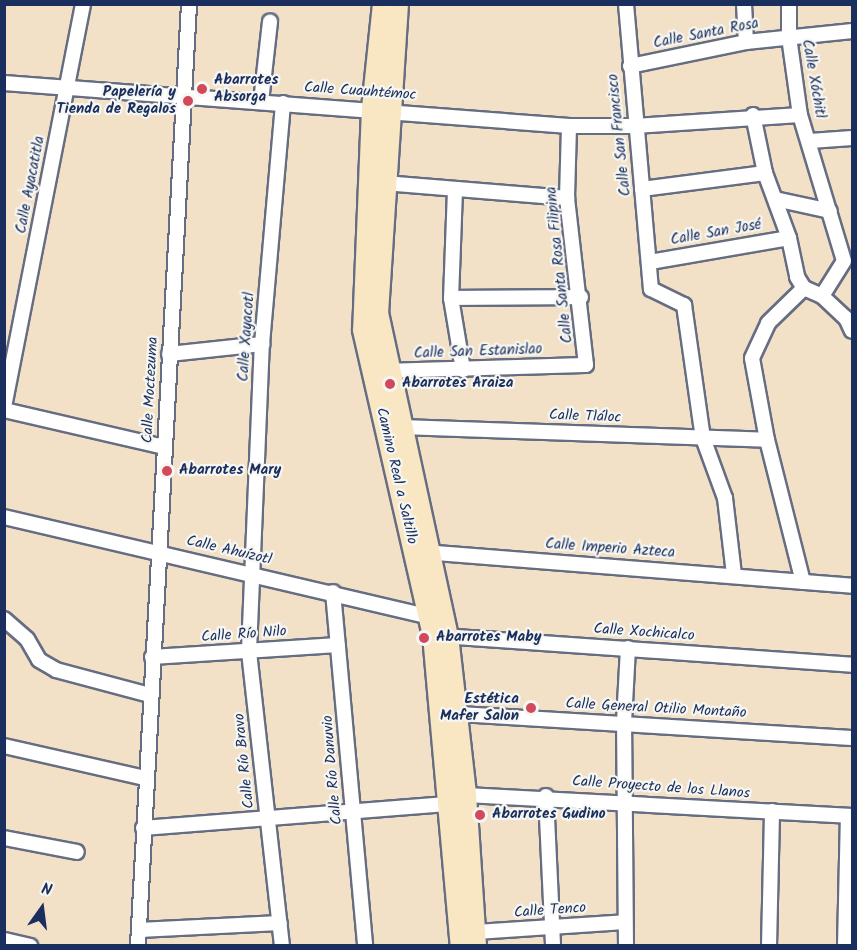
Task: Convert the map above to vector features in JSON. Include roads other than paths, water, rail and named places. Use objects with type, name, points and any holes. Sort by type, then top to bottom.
[{"type":"street","name":"Calle Ayacatitla","points":[[4,409],[83,4]]},
{"type":"street","name":"Calle Moctezuma","points":[[138,945],[145,777],[189,4]]},
{"type":"street","name":"Camino Real a Saltillo","points":[[383,4],[380,110],[363,308],[380,371],[458,714],[461,945]]},
{"type":"street","name":"Camino Real a Saltillo","points":[[398,4],[380,110],[384,183],[378,313],[380,371],[401,427],[422,552]]},
{"type":"street","name":"Calle San Francisco","points":[[626,4],[651,289],[684,305],[703,438]]},
{"type":"street","points":[[744,4],[746,42]]},
{"type":"street","name":"Calle Xóchitl","points":[[789,4],[789,37],[800,115],[848,262]]},
{"type":"street","points":[[261,102],[270,22]]},
{"type":"street","name":"Calle Santa Rosa","points":[[630,66],[746,42],[852,31]]},
{"type":"street","name":"Calle Cuauhtémoc","points":[[4,83],[569,126],[635,126],[753,115],[800,115]]},
{"type":"street","name":"Calle Xayacotl","points":[[250,573],[262,344],[283,104]]},
{"type":"street","points":[[753,115],[765,173],[789,238],[797,277],[804,288],[822,296],[846,318],[852,331]]},
{"type":"street","name":"Calle Santa Rosa Filipina","points":[[569,126],[567,198],[581,297],[586,365]]},
{"type":"street","points":[[810,141],[852,138]]},
{"type":"street","points":[[642,189],[765,173]]},
{"type":"street","points":[[384,183],[567,198]]},
{"type":"street","points":[[455,190],[451,298],[463,370]]},
{"type":"street","points":[[775,199],[830,210]]},
{"type":"street","name":"Calle San José","points":[[650,262],[789,238]]},
{"type":"street","points":[[822,296],[848,262]]},
{"type":"street","points":[[803,582],[767,440],[752,358],[754,348],[768,323],[804,288]]},
{"type":"street","points":[[451,298],[581,297]]},
{"type":"street","points":[[169,354],[262,344]]},
{"type":"street","name":"Calle San Estanislao","points":[[380,371],[586,365]]},
{"type":"street","points":[[4,409],[164,447]]},
{"type":"street","name":"Calle Tláloc","points":[[401,427],[767,440]]},
{"type":"street","points":[[703,438],[725,498],[734,575]]},
{"type":"street","name":"Calle Ahuízotl","points":[[4,517],[333,592],[439,627]]},
{"type":"street","name":"Calle Imperio Azteca","points":[[422,552],[852,586]]},
{"type":"street","name":"Calle Río Bravo","points":[[250,573],[249,651],[282,945]]},
{"type":"street","name":"Calle Río Danuvio","points":[[333,592],[366,945]]},
{"type":"street","points":[[4,619],[27,639],[39,660],[56,670],[150,695]]},
{"type":"street","name":"Camino Real a Saltillo","points":[[439,627],[476,939]]},
{"type":"street","name":"Calle Xochicalco","points":[[439,627],[628,648],[852,665]]},
{"type":"street","name":"Calle Río Nilo","points":[[152,657],[338,645]]},
{"type":"street","points":[[626,945],[624,722],[628,648]]},
{"type":"street","name":"Calle General Otilio Montaño","points":[[458,714],[624,722],[852,738]]},
{"type":"street","points":[[4,746],[145,777]]},
{"type":"street","points":[[546,796],[553,945]]},
{"type":"street","name":"Calle Proyecto de los Llanos","points":[[143,828],[353,811],[458,799],[546,796],[850,816]]},
{"type":"street","points":[[769,945],[772,812]]},
{"type":"street","points":[[845,945],[850,816]]},
{"type":"street","points":[[4,838],[77,852]]},
{"type":"street","name":"Calle Tenco","points":[[476,939],[552,927],[626,922]]},
{"type":"street","points":[[139,930],[280,923]]},
{"type":"street","points":[[4,940],[30,945]]},
{"type":"place","name":"Abarrotes Absorga","points":[[202,89]]},
{"type":"place","name":"Papelería y Tienda de Regalos","points":[[188,101]]},
{"type":"place","name":"Abarrotes Araiza","points":[[390,384]]},
{"type":"place","name":"Abarrotes Mary","points":[[167,471]]},
{"type":"place","name":"Abarrotes Maby","points":[[424,638]]},
{"type":"place","name":"Estética Mafer Salon","points":[[531,708]]},
{"type":"place","name":"Abarrotes Gudino","points":[[480,815]]}]
